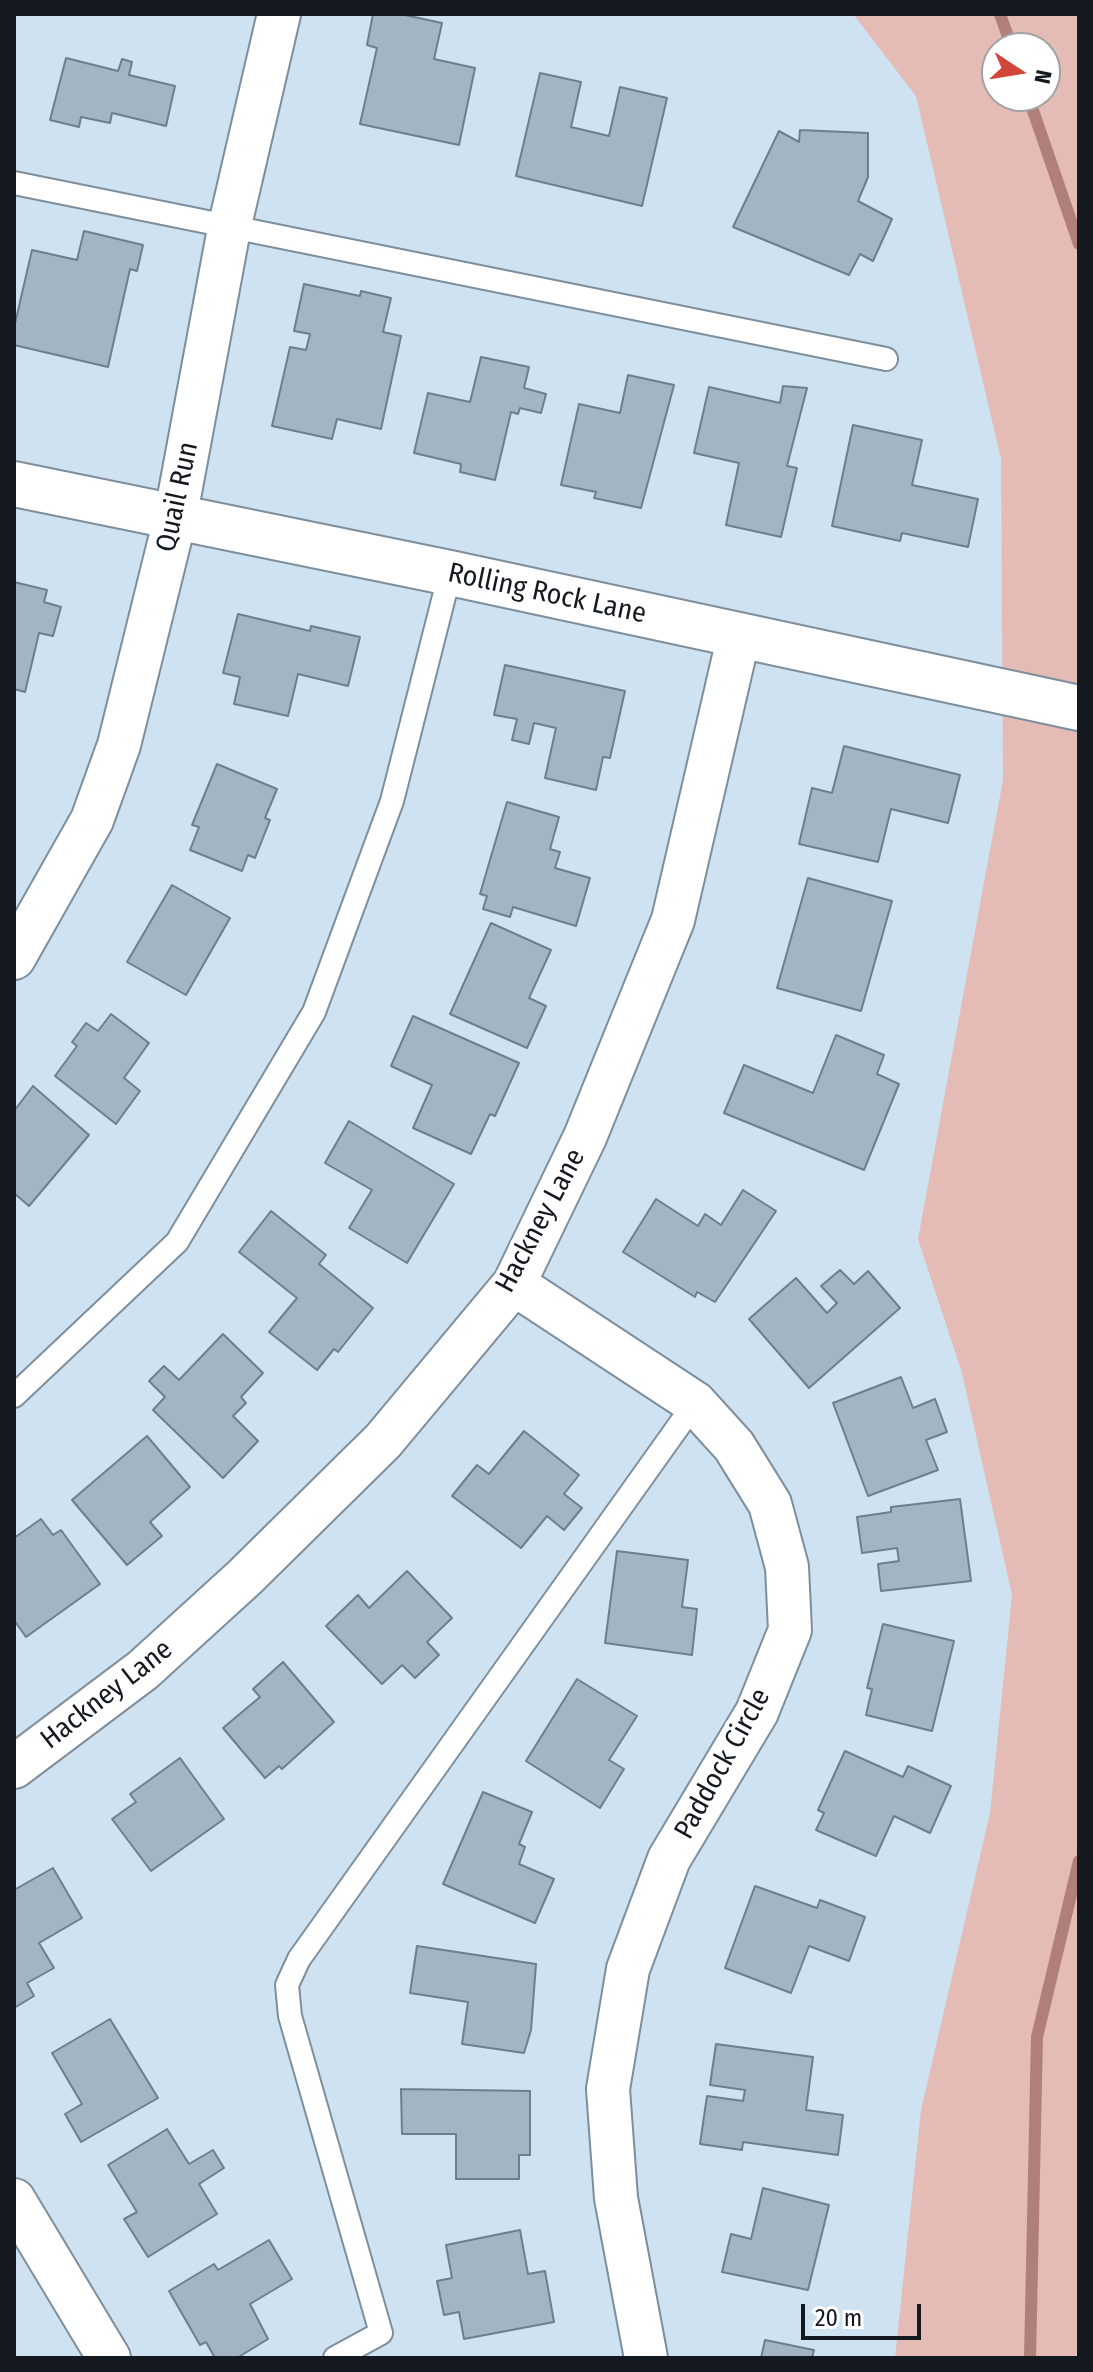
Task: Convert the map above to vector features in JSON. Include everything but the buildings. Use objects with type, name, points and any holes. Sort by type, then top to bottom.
[{"type":"street","name":"Quail Run","points":[[14,958],[92,820],[119,745],[175,519],[229,229],[279,14]]},
{"type":"street","name":"Rolling Rock Lane","points":[[14,484],[450,573],[1079,708]]},
{"type":"street","name":"Hackney Lane","points":[[14,1767],[143,1670],[245,1577],[383,1441],[514,1284],[585,1137],[673,920],[739,635]]},
{"type":"street","name":"Paddock Circle","points":[[514,1284],[695,1403],[734,1446],[770,1504],[787,1567],[790,1630],[757,1712],[669,1859],[628,1969],[608,2089],[616,2198],[646,2358]]},
{"type":"street","points":[[14,2200],[109,2358]]},
{"type":"lane","points":[[14,183],[229,229],[886,359]]},
{"type":"lane","points":[[14,1396],[177,1242],[314,1012],[392,801],[450,573]]},
{"type":"lane","points":[[335,2358],[381,2333],[290,2016],[287,1985],[299,1959],[695,1403]]},
{"type":"shaded area","points":[[853,14],[1079,14],[1079,2358],[895,2358],[921,2110],[990,1813],[1012,1595],[962,1373],[918,1239],[1003,780],[1001,459],[916,96]]},
{"type":"waterway","points":[[1000,14],[1006,32]]},
{"type":"waterway","points":[[1034,112],[1079,244]]},
{"type":"waterway","points":[[1030,2358],[1037,2037],[1079,1861]]}]
